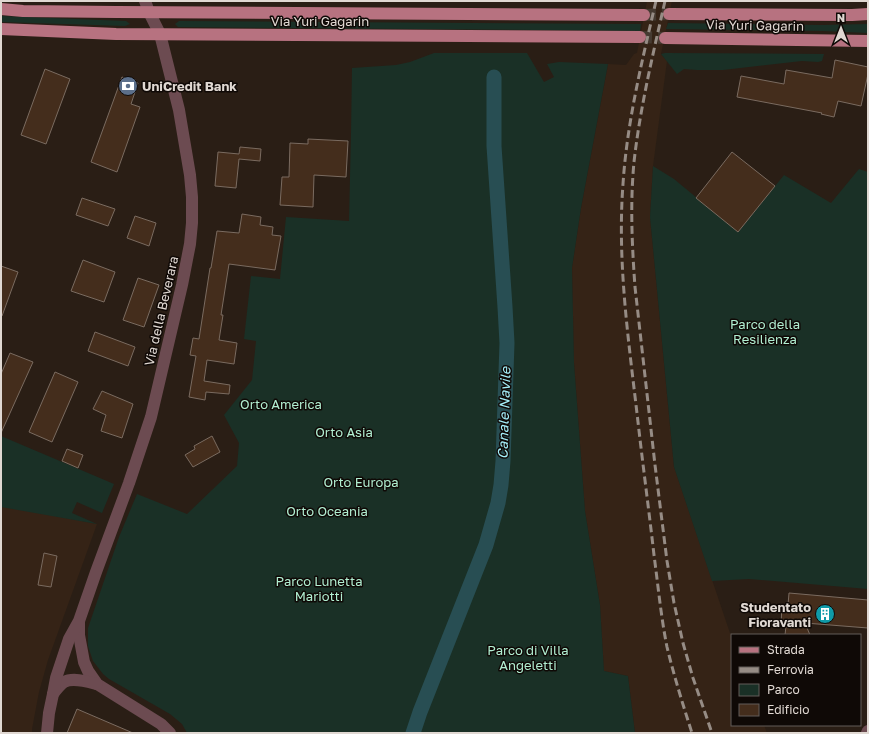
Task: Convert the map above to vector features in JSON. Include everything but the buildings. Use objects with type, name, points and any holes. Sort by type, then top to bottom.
[{"type":"main road","name":"Via Yuri Gagarin","points":[[1,9],[23,11],[147,6],[644,15]]},
{"type":"main road","name":"Via Yuri Gagarin","points":[[669,14],[868,14]]},
{"type":"main road","name":"Via Yuri Gagarin","points":[[1,29],[116,34],[640,37]]},
{"type":"main road","name":"Via Yuri Gagarin","points":[[665,38],[868,41]]},
{"type":"street","name":"Via della Beverara","points":[[46,733],[56,678],[69,639],[79,621],[129,483],[151,417],[190,244],[193,208],[190,175],[179,110],[160,34],[147,6]]},
{"type":"street","name":"Via della Beverara","points":[[79,621],[80,641],[84,662],[97,684]]},
{"type":"street","name":"Via della Beverara","points":[[53,694],[64,682],[68,680],[81,680],[97,684],[161,724],[170,733]]},
{"type":"shaded area","points":[[647,1],[672,1],[661,54],[667,61],[653,166],[650,217],[674,467],[731,636],[731,726],[764,726],[767,733],[635,733],[628,676],[604,671],[600,605],[585,511],[574,363],[572,268],[581,208],[608,64],[626,65],[634,54],[637,53]]},
{"type":"shaded area","points":[[1,505],[97,524],[48,660],[39,692],[32,733],[1,733]]},
{"type":"green space","points":[[1,16],[126,21],[130,24],[125,26],[1,22]]},
{"type":"green space","points":[[179,21],[641,24],[640,31],[178,27],[175,24]]},
{"type":"green space","points":[[668,23],[822,25],[868,24],[868,33],[666,29]]},
{"type":"green space","name":"Parco Lunetta Mariotti","points":[[434,53],[527,53],[544,82],[554,77],[547,64],[559,62],[608,64],[581,208],[572,268],[574,363],[585,511],[600,605],[604,671],[628,676],[635,733],[187,733],[182,724],[170,714],[109,679],[93,661],[88,646],[88,628],[119,537],[137,494],[187,514],[237,466],[239,443],[224,415],[252,380],[256,341],[244,339],[251,276],[280,279],[286,217],[349,221],[352,68],[396,65],[410,62]]},
{"type":"green space","points":[[661,54],[824,54],[822,61],[818,62],[802,61],[723,70],[684,69],[677,74]]},
{"type":"green space","name":"Parco della Resilienza","points":[[653,166],[674,179],[738,232],[784,175],[831,203],[859,169],[868,172],[868,589],[749,579],[712,581],[674,467],[650,217]]},
{"type":"green space","points":[[1,436],[114,484],[102,513],[77,502],[72,513],[97,524],[1,507]]},
{"type":"waterway","name":"Canale Navile","points":[[413,733],[486,545],[498,503],[501,485],[507,343],[494,146],[494,77]]},
{"type":"tunnel","points":[[644,15],[669,14]]},
{"type":"tunnel","points":[[640,37],[665,38]]},
{"type":"railway","points":[[656,1],[636,92],[625,161],[622,214],[623,274],[631,363],[663,624],[667,647],[692,733]]},
{"type":"railway","points":[[665,1],[643,101],[634,162],[632,240],[635,287],[655,465],[667,561],[674,603],[693,678],[712,733]]},
{"type":"place","name":"UniCredit Bank","points":[[128,86]]},
{"type":"place","name":"Studentato Fioravanti","points":[[825,614]]},
{"type":"park label","name":"Orto America","points":[[281,404]]},
{"type":"park label","name":"Orto Asia","points":[[344,432]]},
{"type":"park label","name":"Orto Europa","points":[[361,482]]},
{"type":"park label","name":"Orto Oceania","points":[[327,511]]},
{"type":"park label","name":"Parco di Villa Angeletti","points":[[528,658]]}]
